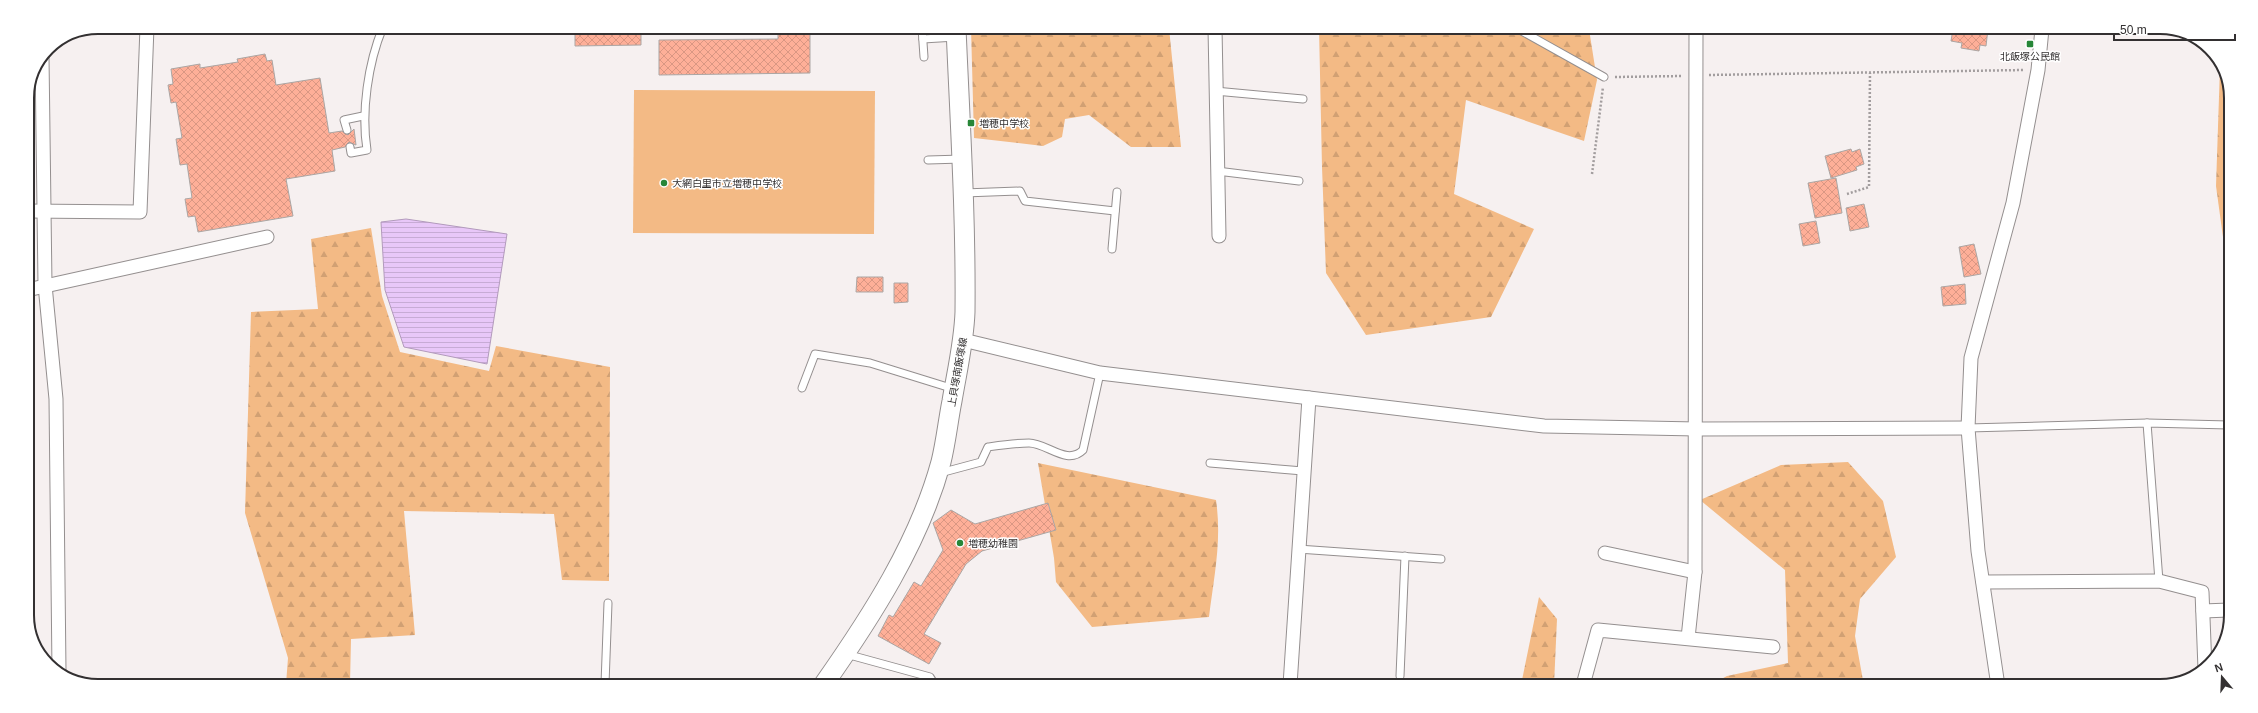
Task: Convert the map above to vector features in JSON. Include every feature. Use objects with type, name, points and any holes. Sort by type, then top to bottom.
[{"type":"street","points":[[34,211],[140,212],[147,34]]},
{"type":"street","name":"上貝塚南飯塚線","points":[[828,679],[845,654],[900,562],[920,520],[941,462],[963,340],[965,312],[962,159],[956,34]]},
{"type":"street","points":[[1215,34],[1218,236]]},
{"type":"street","points":[[1688,638],[1696,572],[1696,34]]},
{"type":"street","points":[[1997,679],[1983,582],[1968,428],[1971,358],[2013,203],[2038,70],[2042,34]]},
{"type":"street","points":[[42,68],[45,285],[56,399],[59,666]]},
{"type":"street","points":[[34,288],[267,237]]},
{"type":"street","points":[[963,340],[1100,373],[1544,426],[1697,429],[1968,428]]},
{"type":"street","points":[[1290,679],[1309,398]]},
{"type":"street","points":[[1605,552],[1696,572]]},
{"type":"street","points":[[1983,582],[2159,581],[2202,592],[2205,657]]},
{"type":"street","points":[[2203,611],[2224,610]]},
{"type":"street","points":[[1585,679],[1598,630],[1773,647]]},
{"type":"lane","points":[[350,146],[351,153],[367,150],[363,116],[375,48],[380,34]]},
{"type":"lane","points":[[923,34],[924,57]]},
{"type":"lane","points":[[923,39],[950,34]]},
{"type":"lane","points":[[1527,34],[1604,77]]},
{"type":"lane","points":[[1215,90],[1303,99]]},
{"type":"lane","points":[[347,130],[344,120],[363,116]]},
{"type":"lane","points":[[928,160],[962,159]]},
{"type":"lane","points":[[1217,171],[1300,181]]},
{"type":"lane","points":[[962,193],[1020,191],[1025,201],[1115,210]]},
{"type":"lane","points":[[1112,249],[1116,192]]},
{"type":"lane","points":[[802,388],[815,354],[870,363],[954,389]]},
{"type":"lane","points":[[937,474],[981,462],[988,447],[1030,443],[1070,457],[1080,454],[1084,450],[1100,373]]},
{"type":"lane","points":[[1968,428],[2147,423],[2224,425]]},
{"type":"lane","points":[[2147,423],[2159,581]]},
{"type":"lane","points":[[1210,463],[1303,471]]},
{"type":"lane","points":[[1298,549],[1441,559]]},
{"type":"lane","points":[[1400,676],[1405,556]]},
{"type":"lane","points":[[605,679],[608,603]]},
{"type":"lane","points":[[845,654],[931,679]]},
{"type":"path","points":[[1592,174],[1604,77],[2038,70]]},
{"type":"path","points":[[1847,194],[1869,187],[1870,73]]},
{"type":"green space","points":[[971,34],[1170,34],[1181,147],[1131,147],[1089,115],[1065,119],[1062,137],[1043,146],[974,138]]},
{"type":"green space","points":[[1319,34],[1590,34],[1597,80],[1584,141],[1466,100],[1454,194],[1534,229],[1491,317],[1366,335],[1326,273]]},
{"type":"green space","points":[[2220,76],[2224,94],[2224,244],[2216,186]]},
{"type":"green space","points":[[634,90],[875,91],[874,234],[633,233]]},
{"type":"green space","points":[[371,228],[382,296],[400,352],[489,371],[496,346],[610,367],[609,581],[562,580],[554,514],[404,511],[415,635],[351,639],[350,679],[286,679],[288,658],[245,513],[251,312],[318,309],[311,239]]},
{"type":"green space","points":[[1848,462],[1883,501],[1896,557],[1860,599],[1855,636],[1863,679],[1721,679],[1727,676],[1788,663],[1785,570],[1700,500],[1781,465]]},
{"type":"green space","points":[[1038,463],[1216,500],[1218,515],[1218,544],[1209,617],[1092,627],[1056,582],[1054,558]]},
{"type":"green space","points":[[1539,597],[1557,619],[1554,679],[1522,679]]},
{"type":"shaded area","points":[[406,219],[507,234],[487,364],[404,347],[385,290],[381,222]]},
{"type":"building","points":[[575,34],[641,34],[641,45],[575,46]]},
{"type":"building","points":[[778,34],[810,34],[810,73],[659,75],[659,40],[778,39]]},
{"type":"building","points":[[1952,34],[1987,34],[1986,46],[1980,45],[1979,51],[1961,48],[1962,43],[1951,41]]},
{"type":"building","points":[[265,54],[267,61],[272,60],[276,85],[320,78],[329,133],[342,131],[348,135],[354,129],[356,145],[349,142],[345,147],[332,150],[335,171],[286,179],[293,216],[198,232],[195,216],[188,217],[185,199],[192,198],[187,164],[180,165],[176,139],[182,138],[176,102],[171,103],[168,85],[173,84],[171,69],[200,64],[200,68],[238,62],[237,59]]},
{"type":"building","points":[[1851,149],[1852,152],[1860,149],[1864,164],[1856,167],[1857,170],[1831,178],[1825,156]]},
{"type":"building","points":[[1836,178],[1842,213],[1815,218],[1808,183]]},
{"type":"building","points":[[1864,204],[1869,227],[1850,231],[1846,208]]},
{"type":"building","points":[[1816,221],[1820,243],[1803,246],[1799,224]]},
{"type":"building","points":[[1974,244],[1981,274],[1964,277],[1959,247]]},
{"type":"building","points":[[857,277],[883,277],[883,292],[856,292]]},
{"type":"building","points":[[894,283],[908,283],[908,302],[894,303]]},
{"type":"building","points":[[1965,284],[1966,304],[1943,306],[1941,287]]},
{"type":"building","points":[[1048,503],[1056,530],[982,551],[966,564],[924,634],[941,643],[929,664],[878,636],[889,615],[893,617],[914,582],[921,586],[943,550],[933,523],[951,510],[975,524]]},
{"type":"place","name":"北飯塚公民館","points":[[2030,44]]},
{"type":"place","name":"増穂中学校","points":[[971,123]]},
{"type":"place","name":"大網白里市立増穂中学校","points":[[664,183]]},
{"type":"place","name":"増穂幼稚園","points":[[960,543]]}]
